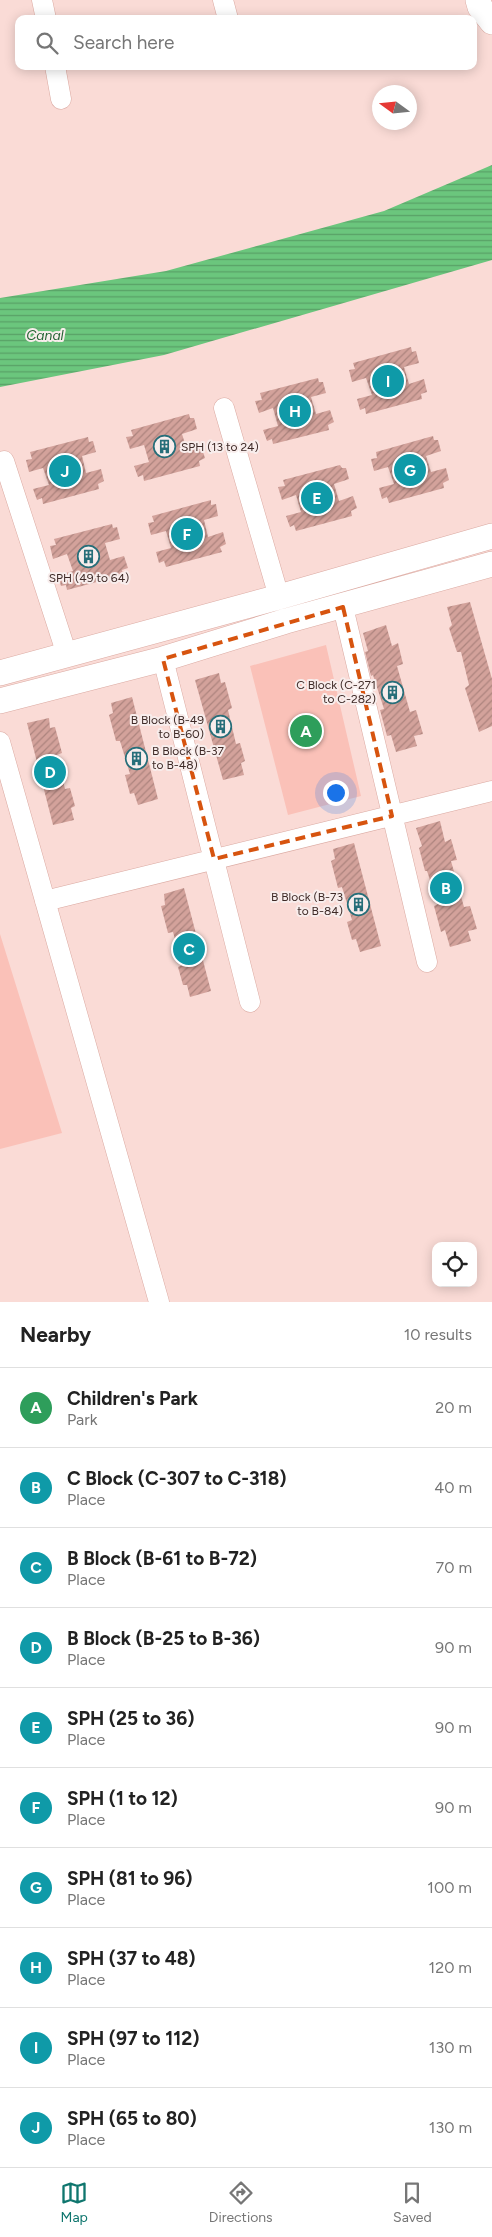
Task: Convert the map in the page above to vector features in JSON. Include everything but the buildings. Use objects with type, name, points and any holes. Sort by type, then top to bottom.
[{"type":"street","points":[[42,0],[45,15]]},
{"type":"street","points":[[224,0],[227,15]]},
{"type":"street","points":[[478,0],[480,8],[492,22]]},
{"type":"street","points":[[56,70],[61,99]]},
{"type":"street","points":[[224,408],[286,621]]},
{"type":"street","points":[[4,462],[67,655]]},
{"type":"street","points":[[0,673],[279,598],[492,536]]},
{"type":"street","points":[[0,701],[163,659],[286,621],[343,607],[492,564]]},
{"type":"street","points":[[343,607],[427,962]]},
{"type":"street","points":[[163,659],[250,1002]]},
{"type":"street","points":[[0,742],[159,1302]]},
{"type":"street","points":[[45,901],[492,791]]},
{"type":"highlighted area","points":[[343,607],[392,816],[214,859],[163,659]]},
{"type":"shaded area","points":[[326,645],[361,796],[288,815],[250,666]]},
{"type":"shaded area","points":[[0,934],[62,1133],[0,1149]]},
{"type":"water","name":"Canal","points":[[492,165],[492,260],[164,355],[0,387],[0,298],[166,271],[384,211]]},
{"type":"place","name":"SPH (97 to 112)","points":[[388,381]]},
{"type":"place","name":"SPH (37 to 48)","points":[[295,411]]},
{"type":"place","name":"SPH (13 to 24)","points":[[165,447]]},
{"type":"place","name":"SPH (81 to 96)","points":[[410,470]]},
{"type":"place","name":"SPH (65 to 80)","points":[[65,471]]},
{"type":"place","name":"SPH (25 to 36)","points":[[317,498]]},
{"type":"place","name":"SPH (1 to 12)","points":[[187,534]]},
{"type":"place","name":"SPH (49 to 64)","points":[[89,557]]},
{"type":"place","name":"C Block (C-271 to C-282)","points":[[392,692]]},
{"type":"place","name":"B Block (B-49 to B-60)","points":[[220,727]]},
{"type":"place","name":"Children's Park","points":[[306,731]]},
{"type":"place","name":"B Block (B-37 to B-48)","points":[[136,758]]},
{"type":"place","name":"B Block (B-25 to B-36)","points":[[50,772]]},
{"type":"place","name":"C Block (C-307 to C-318)","points":[[446,888]]},
{"type":"place","name":"B Block (B-73 to B-84)","points":[[359,904]]},
{"type":"place","name":"B Block (B-61 to B-72)","points":[[189,949]]}]
